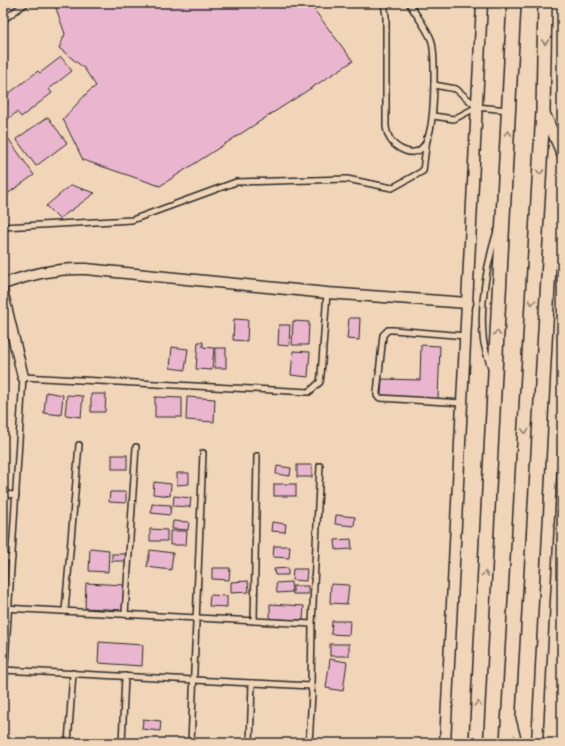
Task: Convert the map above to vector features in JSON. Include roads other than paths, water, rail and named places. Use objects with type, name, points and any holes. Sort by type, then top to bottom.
[{"type":"street","points":[[445,743],[482,3]]},
{"type":"street","points":[[476,743],[514,3]]},
{"type":"street","points":[[507,743],[543,112],[546,3]]},
{"type":"street","points":[[543,112],[562,154]]},
{"type":"street","points":[[537,743],[562,267]]},
{"type":"street","points":[[3,284],[30,275],[62,268],[86,269],[327,293],[468,302]]},
{"type":"street","points":[[3,294],[23,377]]},
{"type":"lane","points":[[3,20],[26,3]]},
{"type":"lane","points":[[384,3],[386,16],[386,127],[388,136],[396,147],[408,152],[414,152],[420,150],[432,125],[434,85],[432,40],[408,3]]},
{"type":"lane","points":[[434,85],[456,89],[477,107]]},
{"type":"lane","points":[[433,116],[454,119],[477,107],[509,110]]},
{"type":"lane","points":[[3,227],[132,220],[236,182],[347,179],[392,188],[423,171],[427,138]]},
{"type":"lane","points":[[3,697],[5,608],[12,558],[23,377],[309,392],[320,382],[327,293]]},
{"type":"lane","points":[[463,403],[380,398],[377,396],[377,393],[383,335],[385,332],[393,330],[466,336]]},
{"type":"lane","points":[[65,611],[79,445]]},
{"type":"lane","points":[[125,614],[136,447]]},
{"type":"lane","points":[[191,743],[203,453]]},
{"type":"lane","points":[[254,621],[257,456]]},
{"type":"lane","points":[[309,743],[312,694],[312,624],[320,466]]},
{"type":"lane","points":[[3,494],[16,495]]},
{"type":"lane","points":[[3,558],[12,558]]},
{"type":"lane","points":[[5,608],[312,624]]},
{"type":"lane","points":[[4,670],[311,686]]},
{"type":"lane","points":[[68,743],[73,673]]},
{"type":"lane","points":[[122,743],[125,676]]},
{"type":"lane","points":[[250,743],[252,683]]},
{"type":"lane","points":[[509,706],[519,743]]}]
